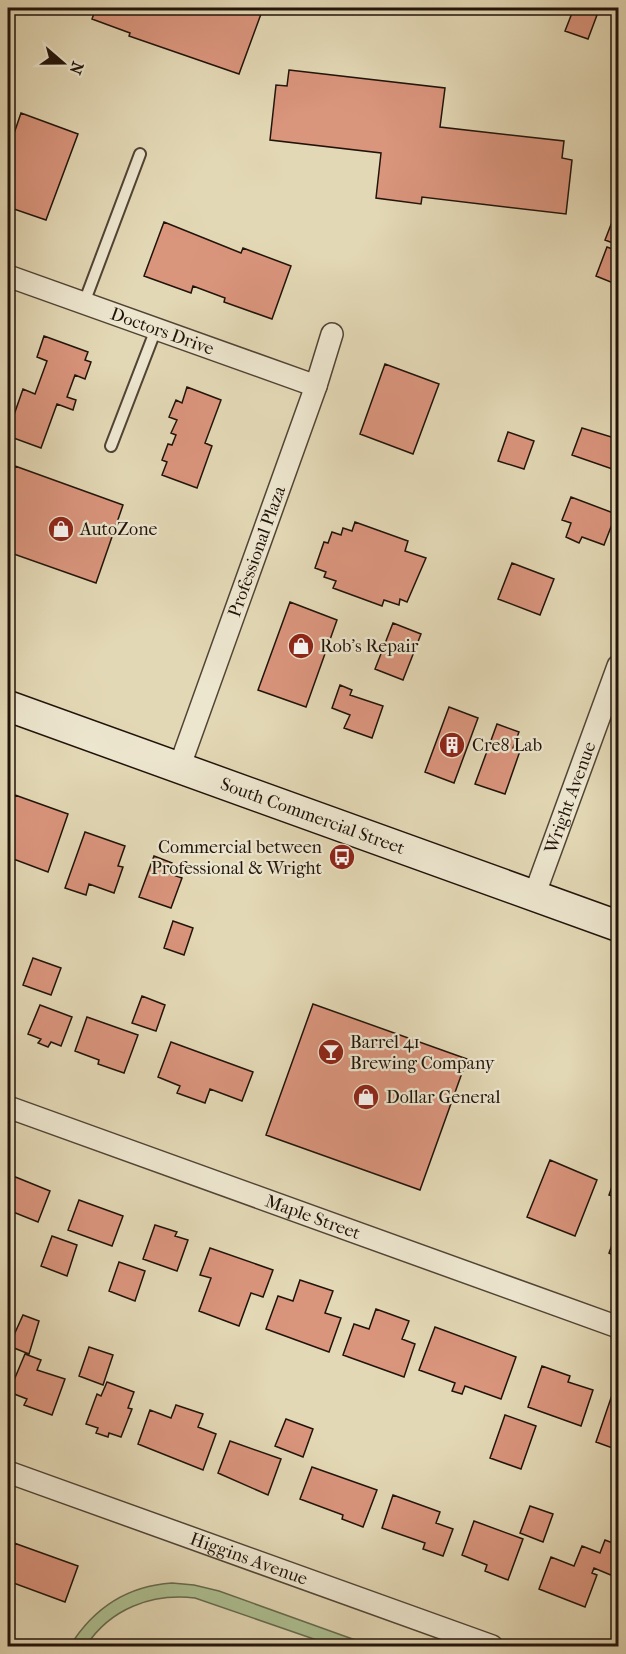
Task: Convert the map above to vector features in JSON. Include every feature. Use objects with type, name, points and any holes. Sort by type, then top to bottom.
[{"type":"main road","name":"South Commercial Street","points":[[8,706],[618,926]]},
{"type":"street","name":"Doctors Drive","points":[[8,276],[316,387]]},
{"type":"street","name":"Professional Plaza","points":[[179,768],[316,387],[332,334]]},
{"type":"street","name":"Wright Avenue","points":[[534,896],[618,666]]},
{"type":"street","name":"Maple Street","points":[[8,1107],[618,1327]]},
{"type":"street","name":"Higgins Avenue","points":[[8,1472],[492,1647]]},
{"type":"lane","points":[[84,303],[140,154]]},
{"type":"lane","points":[[111,446],[156,329]]},
{"type":"green space","points":[[172,1583],[219,1591],[372,1646],[334,1646],[195,1598],[179,1597],[163,1598],[133,1606],[107,1622],[86,1646],[70,1646],[89,1621],[113,1602],[140,1589]]},
{"type":"building","points":[[96,8],[245,8],[261,14],[239,74],[129,36],[130,33],[92,19]]},
{"type":"building","points":[[501,8],[520,8],[518,13]]},
{"type":"building","points":[[574,8],[597,15],[588,39],[565,31]]},
{"type":"building","points":[[289,70],[445,88],[440,127],[564,141],[562,158],[572,160],[566,214],[422,197],[421,204],[376,198],[381,153],[270,140],[276,85],[287,86]]},
{"type":"building","points":[[21,113],[78,134],[46,220],[8,207],[8,151]]},
{"type":"building","points":[[164,222],[241,253],[243,248],[291,266],[272,319],[224,302],[225,298],[193,286],[191,293],[144,276]]},
{"type":"building","points":[[612,222],[618,224],[618,245],[605,240]]},
{"type":"building","points":[[607,247],[618,251],[618,285],[596,276]]},
{"type":"building","points":[[44,336],[88,352],[85,360],[91,362],[85,379],[75,375],[67,397],[76,400],[73,410],[57,404],[41,448],[8,436],[8,432],[23,389],[35,394],[47,361],[37,357]]},
{"type":"building","points":[[385,364],[439,384],[413,454],[360,434]]},
{"type":"building","points":[[187,387],[221,400],[205,443],[212,446],[197,488],[162,475],[167,462],[162,460],[168,444],[172,445],[176,435],[171,433],[177,420],[169,417],[176,400],[182,403]]},
{"type":"building","points":[[582,428],[618,439],[618,471],[572,455]]},
{"type":"building","points":[[508,432],[534,441],[524,469],[498,461]]},
{"type":"building","name":"AutoZone","points":[[15,466],[123,505],[96,583],[8,552],[8,488]]},
{"type":"building","points":[[571,497],[616,514],[604,545],[582,537],[579,543],[566,537],[571,523],[562,520]]},
{"type":"building","points":[[355,522],[408,541],[405,551],[426,558],[407,602],[400,599],[399,605],[384,600],[382,606],[333,588],[336,581],[324,577],[326,572],[315,568],[324,542],[328,543],[332,532],[341,535],[343,528],[352,531]]},
{"type":"building","points":[[512,563],[554,579],[540,615],[498,599]]},
{"type":"building","name":"Rob's Repair","points":[[290,602],[337,620],[306,707],[258,690]]},
{"type":"building","points":[[393,623],[421,634],[403,680],[375,669]]},
{"type":"building","points":[[340,685],[352,690],[350,695],[383,706],[372,738],[344,728],[350,715],[332,708]]},
{"type":"building","name":"Cre8 Lab","points":[[449,707],[478,718],[454,783],[425,772]]},
{"type":"building","points":[[497,724],[519,732],[513,748],[520,751],[505,794],[475,784]]},
{"type":"building","points":[[15,795],[68,814],[48,872],[8,857],[8,815]]},
{"type":"building","points":[[85,832],[125,846],[118,866],[123,867],[114,893],[89,884],[86,895],[65,888]]},
{"type":"building","points":[[154,856],[172,863],[168,873],[182,878],[171,908],[139,897]]},
{"type":"building","points":[[173,921],[193,928],[184,955],[164,948]]},
{"type":"building","points":[[33,958],[61,968],[51,995],[23,985]]},
{"type":"building","points":[[142,996],[165,1005],[156,1031],[132,1023]]},
{"type":"building","name":"Dollar General","points":[[313,1004],[467,1059],[420,1190],[266,1135]]},
{"type":"building","points":[[40,1005],[72,1017],[61,1046],[51,1042],[48,1047],[38,1043],[41,1039],[28,1034]]},
{"type":"building","points":[[87,1017],[138,1035],[124,1073],[98,1064],[99,1060],[75,1051]]},
{"type":"building","points":[[171,1042],[253,1072],[242,1101],[210,1089],[205,1103],[177,1093],[180,1086],[158,1077]]},
{"type":"building","points":[[550,1160],[597,1180],[575,1236],[527,1217]]},
{"type":"building","points":[[618,1170],[618,1198],[609,1195]]},
{"type":"building","points":[[13,1176],[50,1191],[38,1222],[8,1210],[8,1191]]},
{"type":"building","points":[[79,1200],[123,1216],[112,1246],[68,1230]]},
{"type":"building","points":[[155,1225],[177,1232],[175,1236],[188,1240],[177,1271],[143,1259]]},
{"type":"building","points":[[618,1229],[618,1257],[609,1253]]},
{"type":"building","points":[[52,1236],[77,1245],[67,1276],[41,1266]]},
{"type":"building","points":[[210,1248],[273,1270],[263,1297],[251,1293],[239,1326],[199,1311],[211,1278],[200,1275]]},
{"type":"building","points":[[119,1262],[145,1271],[135,1301],[109,1291]]},
{"type":"building","points":[[300,1280],[333,1291],[325,1313],[341,1318],[329,1352],[266,1329],[278,1296],[293,1301]]},
{"type":"building","points":[[376,1309],[409,1321],[402,1339],[415,1344],[404,1377],[343,1355],[354,1324],[369,1329]]},
{"type":"building","points":[[23,1315],[39,1321],[29,1354],[9,1346]]},
{"type":"building","points":[[435,1327],[516,1357],[501,1399],[465,1386],[462,1394],[452,1391],[455,1383],[419,1370]]},
{"type":"building","points":[[89,1347],[113,1355],[103,1385],[79,1376]]},
{"type":"building","points":[[25,1354],[41,1360],[37,1370],[65,1379],[52,1415],[24,1405],[27,1399],[9,1392]]},
{"type":"building","points":[[542,1366],[570,1376],[568,1382],[593,1390],[581,1426],[528,1407]]},
{"type":"building","points":[[107,1382],[134,1392],[128,1408],[132,1409],[121,1437],[109,1433],[108,1437],[96,1433],[98,1428],[86,1424],[97,1394],[101,1396]]},
{"type":"building","points":[[613,1392],[618,1393],[618,1450],[596,1442]]},
{"type":"building","points":[[176,1405],[203,1414],[198,1427],[216,1434],[203,1470],[138,1444],[150,1410],[171,1418]]},
{"type":"building","points":[[505,1415],[536,1426],[521,1469],[490,1458]]},
{"type":"building","points":[[286,1419],[313,1429],[303,1457],[275,1446]]},
{"type":"building","points":[[230,1441],[281,1459],[268,1495],[218,1473]]},
{"type":"building","points":[[312,1467],[377,1490],[363,1527],[342,1519],[343,1515],[300,1499]]},
{"type":"building","points":[[393,1495],[440,1512],[436,1523],[453,1529],[443,1556],[423,1549],[425,1543],[382,1528]]},
{"type":"building","points":[[530,1506],[553,1514],[543,1542],[520,1533]]},
{"type":"building","points":[[474,1521],[523,1539],[508,1580],[485,1571],[487,1565],[462,1555]]},
{"type":"building","points":[[605,1540],[618,1545],[618,1578],[594,1568],[592,1573],[597,1575],[585,1607],[539,1589],[551,1557],[574,1566],[582,1546],[600,1553]]},
{"type":"building","points":[[14,1543],[78,1566],[65,1602],[8,1581],[8,1560]]},
{"type":"place","name":"AutoZone","points":[[61,529]]},
{"type":"place","name":"Rob's Repair","points":[[301,646]]},
{"type":"place","name":"Cre8 Lab","points":[[452,745]]},
{"type":"place","name":"Commercial between Professional & Wright","points":[[342,857]]},
{"type":"place","name":"Barrel 41 Brewing Company","points":[[331,1052]]},
{"type":"place","name":"Dollar General","points":[[366,1097]]}]
